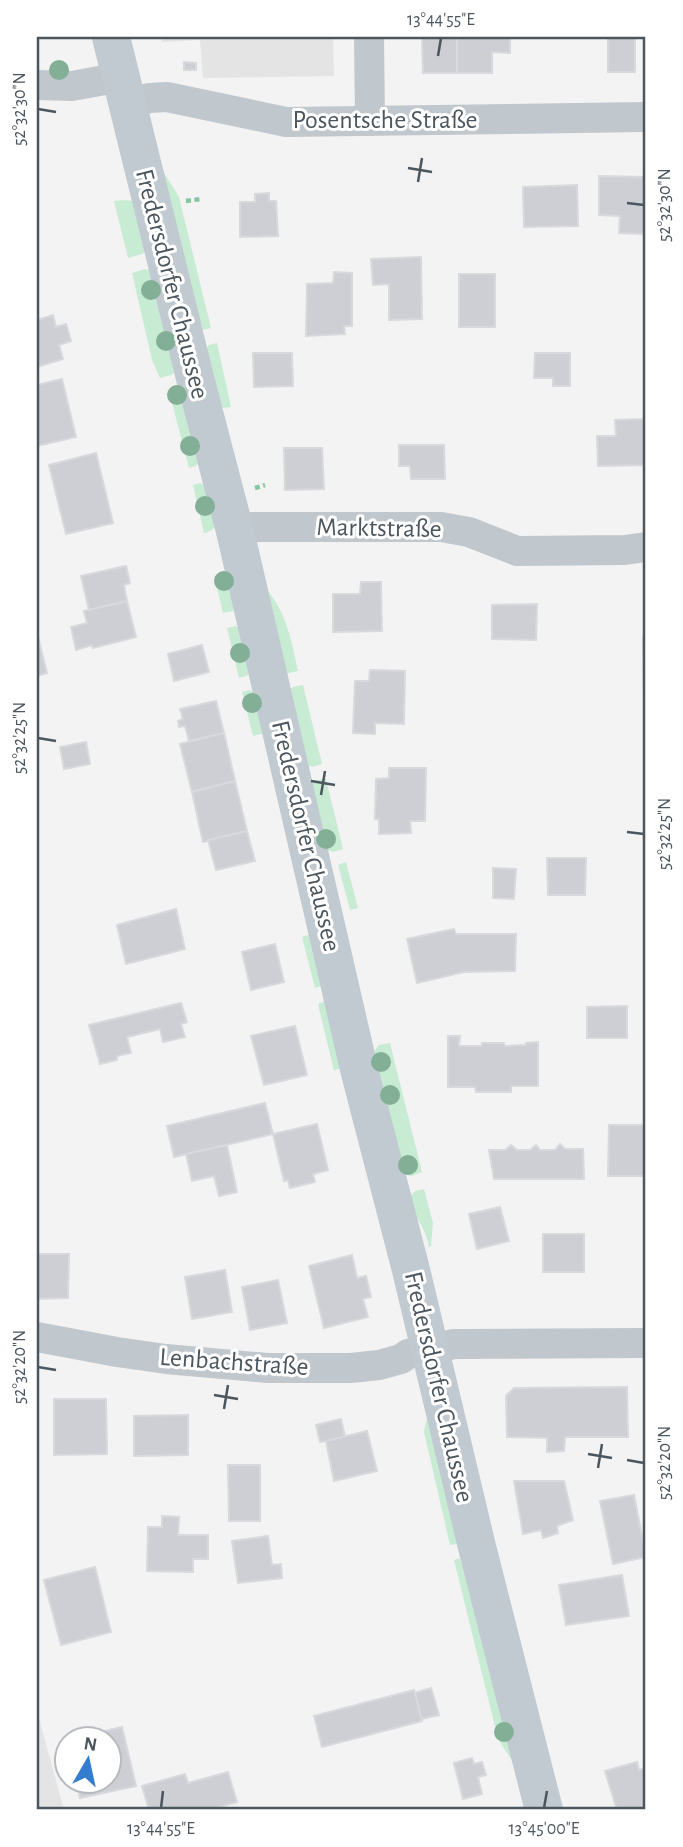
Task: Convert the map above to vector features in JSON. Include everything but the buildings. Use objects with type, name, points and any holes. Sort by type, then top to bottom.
[{"type":"main road","name":"Fredersdorfer Chaussee","points":[[111,37],[235,531],[360,1073],[544,1810]]},
{"type":"street","points":[[369,37],[370,121]]},
{"type":"street","name":"Posentsche Straße","points":[[37,85],[124,90],[149,98],[167,97],[286,122],[646,117]]},
{"type":"street","name":"Marktstraße","points":[[235,531],[251,527],[441,527],[469,532],[517,551],[625,550],[646,547]]},
{"type":"street","name":"Lenbachstraße","points":[[37,1337],[166,1359],[268,1368],[379,1366],[408,1354],[454,1344],[646,1343]]},
{"type":"path","points":[[186,201],[201,198]]},
{"type":"shaded area","points":[[161,37],[333,37],[334,76],[203,78],[200,40],[162,42]]},
{"type":"shaded area","points":[[37,1711],[52,1766],[52,1794],[60,1794],[64,1810],[37,1810]]},
{"type":"green space","points":[[163,171],[179,197],[211,328],[203,330],[196,327]]},
{"type":"green space","points":[[114,201],[139,202],[151,248],[128,258]]},
{"type":"green space","points":[[145,269],[157,273],[179,369],[160,378],[152,360],[132,273]]},
{"type":"green space","points":[[217,343],[231,407],[223,408],[202,352],[209,345]]},
{"type":"green space","points":[[178,390],[201,458],[196,466],[189,468],[172,403],[166,393]]},
{"type":"green space","points":[[200,483],[208,487],[217,525],[204,533],[193,485]]},
{"type":"green space","points":[[229,572],[237,605],[233,611],[223,613],[214,576]]},
{"type":"green space","points":[[268,591],[284,619],[298,671],[288,673],[279,670]]},
{"type":"green space","points":[[236,626],[243,632],[252,670],[247,676],[239,678],[227,628]]},
{"type":"green space","points":[[303,685],[322,764],[312,767],[303,763],[285,694],[293,687]]},
{"type":"green space","points":[[249,690],[259,693],[268,732],[253,736],[242,692]]},
{"type":"green space","points":[[326,779],[343,849],[333,852],[323,849],[308,787],[316,780]]},
{"type":"green space","points":[[346,862],[358,908],[350,910],[338,865]]},
{"type":"green space","points":[[311,934],[322,986],[315,988],[302,937]]},
{"type":"green space","points":[[325,1001],[342,1067],[334,1071],[318,1004]]},
{"type":"green space","points":[[390,1043],[422,1172],[412,1176],[402,1174],[372,1054],[379,1045]]},
{"type":"green space","points":[[424,1189],[433,1223],[429,1247],[408,1199],[415,1191]]},
{"type":"green space","points":[[435,1420],[463,1539],[450,1545],[424,1432],[426,1421]]},
{"type":"green space","points":[[460,1558],[516,1767],[498,1739],[454,1560]]}]
